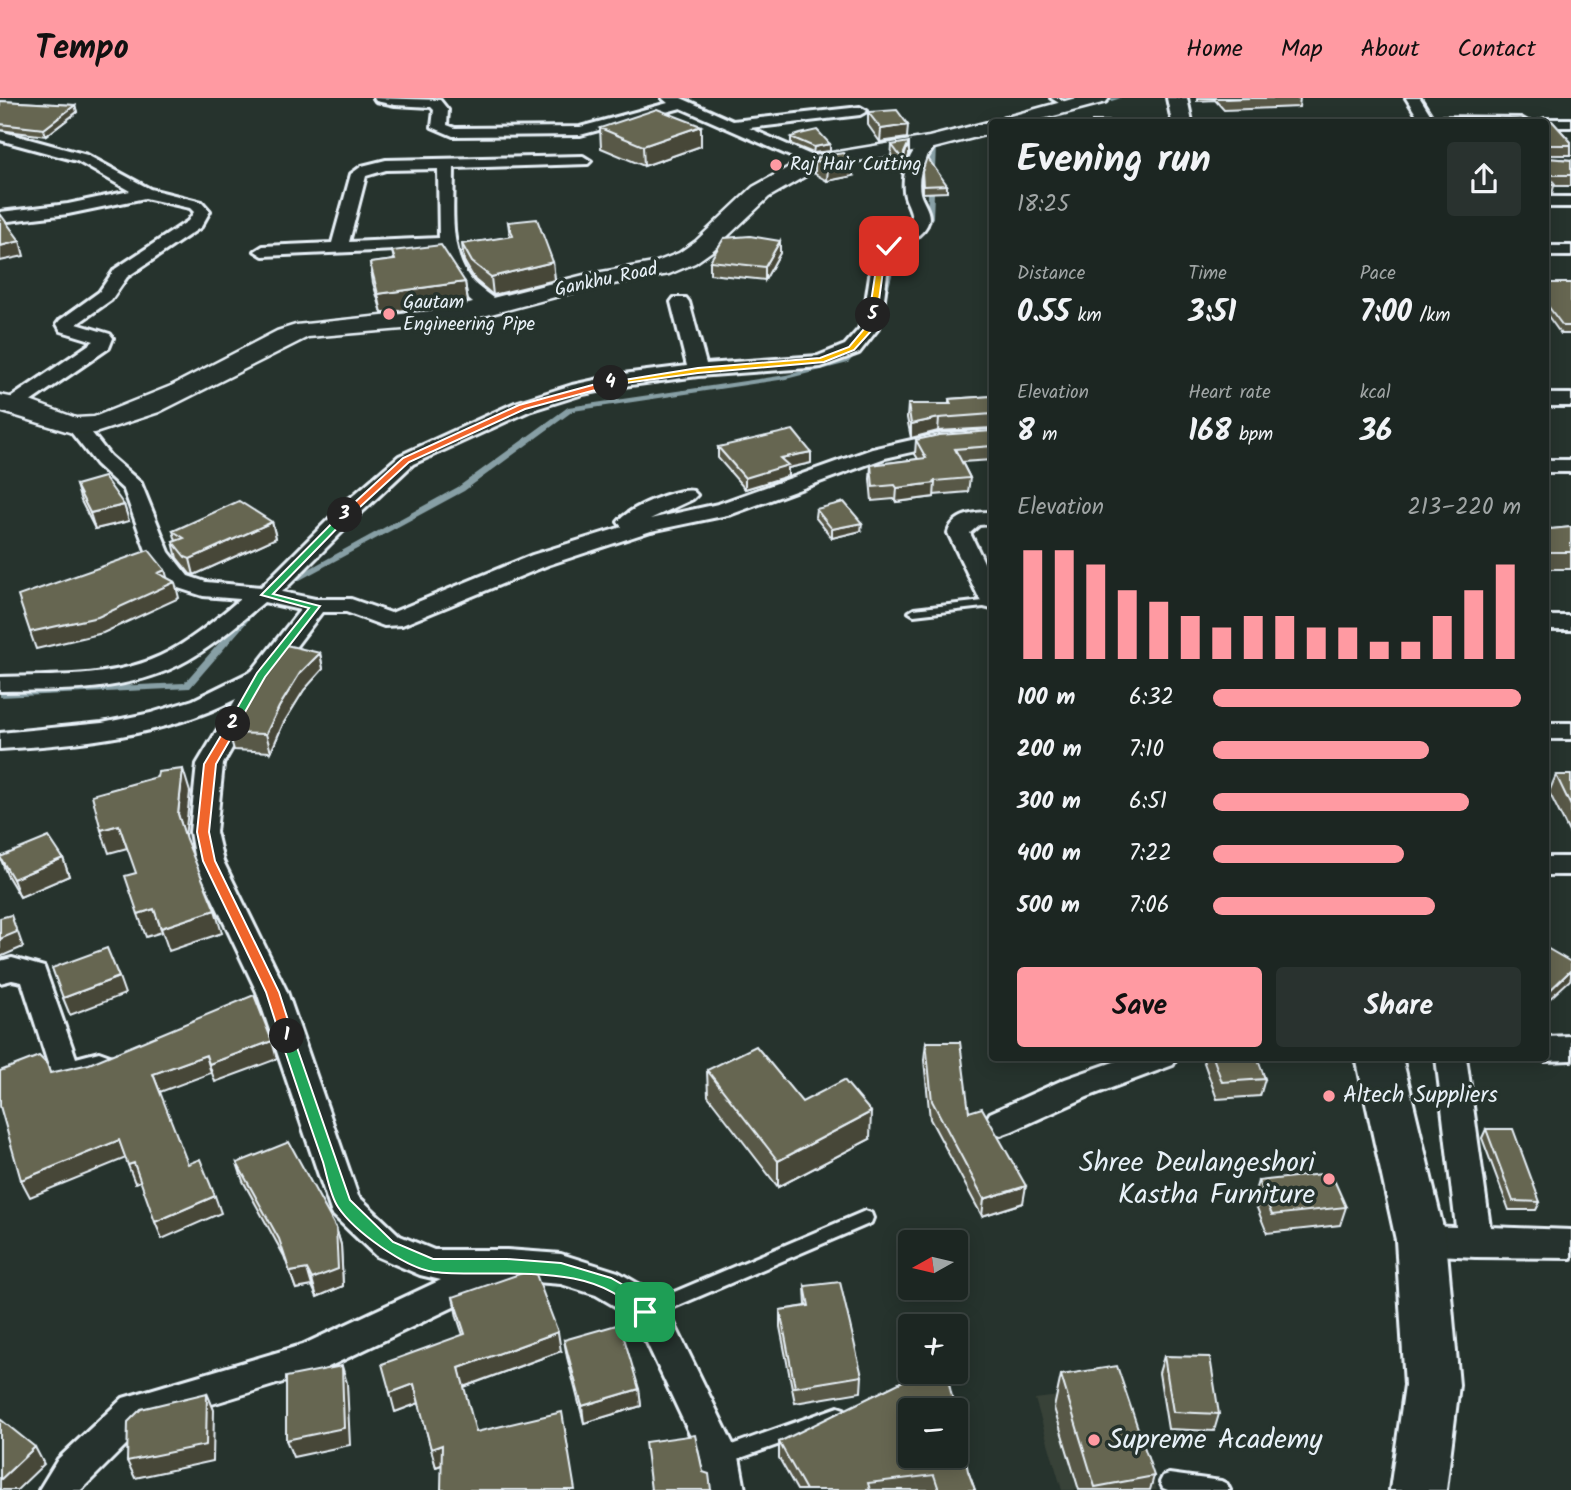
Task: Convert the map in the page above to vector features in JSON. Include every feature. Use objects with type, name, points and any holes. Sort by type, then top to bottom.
[{"type":"main road","points":[[1018,119],[1062,102],[1099,98]]},
{"type":"main road","points":[[1177,98],[1181,119]]},
{"type":"main road","name":"Gankhu Road","points":[[8,403],[78,426],[120,420],[305,330],[450,317],[584,282],[675,264],[704,246],[761,192],[815,162],[930,143],[989,128]]},
{"type":"main road","points":[[1380,1061],[1421,1240],[1432,1385],[1418,1490]]},
{"type":"street","points":[[381,98],[395,102],[435,103],[441,110],[439,127],[453,132],[580,131],[675,101],[815,162]]},
{"type":"street","points":[[1413,98],[1426,119]]},
{"type":"street","points":[[732,125],[860,111]]},
{"type":"street","points":[[1549,123],[1571,123]]},
{"type":"street","points":[[0,135],[82,158],[145,193],[196,205],[202,211],[195,224],[121,274],[105,296],[66,324],[67,327],[104,338],[102,344],[8,403]]},
{"type":"street","points":[[0,684],[75,682],[145,670],[169,661],[193,647],[263,595],[406,460],[522,407],[612,382],[698,370],[821,361],[839,355],[861,340],[873,315],[881,256],[889,246],[911,233],[919,224],[921,214],[912,192],[913,173],[919,154],[930,143]]},
{"type":"street","points":[[339,248],[359,174],[367,169],[386,165],[583,161]]},
{"type":"street","points":[[446,163],[447,243],[451,262],[474,296],[494,307]]},
{"type":"street","points":[[0,217],[68,209],[145,193]]},
{"type":"street","points":[[1549,202],[1571,202]]},
{"type":"street","points":[[263,251],[447,243]]},
{"type":"street","points":[[1549,251],[1571,251]]},
{"type":"street","points":[[680,302],[698,370]]},
{"type":"street","points":[[1549,400],[1571,401]]},
{"type":"street","points":[[78,426],[103,460],[134,487],[158,553],[180,581],[203,590],[263,595],[315,606],[331,604],[355,607],[383,620],[394,620],[491,578],[612,537],[724,509],[879,453],[938,440],[989,436]]},
{"type":"street","points":[[1549,466],[1571,466]]},
{"type":"street","points":[[612,537],[625,524],[651,509],[686,495]]},
{"type":"street","points":[[989,517],[974,519],[960,528],[959,533],[989,597]]},
{"type":"street","points":[[315,606],[261,676],[210,764],[203,832],[209,861],[260,998],[344,1204],[388,1246],[432,1265],[507,1265],[561,1269],[606,1283],[637,1301],[660,1332],[720,1457],[726,1490]]},
{"type":"street","points":[[1549,623],[1571,623]]},
{"type":"street","points":[[0,741],[32,740],[157,719],[202,705],[261,676]]},
{"type":"street","points":[[1549,731],[1571,731]]},
{"type":"street","points":[[1549,866],[1571,866]]},
{"type":"street","points":[[0,972],[12,969],[34,975],[64,1070],[84,1070],[122,1054]]},
{"type":"street","points":[[1549,1049],[1571,1048]]},
{"type":"street","points":[[1001,1122],[1076,1088],[1151,1061]]},
{"type":"street","points":[[1452,1061],[1475,1243]]},
{"type":"street","points":[[1421,1240],[1571,1244]]},
{"type":"street","points":[[58,1490],[71,1472],[136,1410],[309,1359],[507,1265]]},
{"type":"lane","points":[[914,612],[989,603]]},
{"type":"lane","points":[[645,1312],[865,1218]]},
{"type":"lane","points":[[720,1457],[838,1415]]},
{"type":"lane","points":[[1169,1482],[1221,1490]]},
{"type":"shaded area","name":"Supreme Academy","points":[[1124,1388],[1157,1490],[1062,1490],[1035,1399]]},
{"type":"building","points":[[0,101],[75,105],[44,129],[0,124]]},
{"type":"building","points":[[657,109],[701,126],[643,146],[600,128]]},
{"type":"building","points":[[897,110],[908,125],[881,129],[868,112]]},
{"type":"building","points":[[1437,117],[1494,119],[1439,119]]},
{"type":"building","points":[[1549,121],[1552,121],[1571,145],[1549,145]]},
{"type":"building","points":[[817,130],[830,144],[814,147],[791,137],[800,134]]},
{"type":"building","points":[[909,142],[904,153],[903,160],[892,145]]},
{"type":"building","points":[[844,153],[853,163],[828,167],[815,160],[822,156]]},
{"type":"building","points":[[927,157],[947,185],[923,186],[922,172]]},
{"type":"building","points":[[1549,158],[1571,160],[1571,175],[1549,175]]},
{"type":"building","points":[[1,215],[20,241],[0,246]]},
{"type":"building","points":[[537,219],[553,262],[491,277],[472,262],[462,244],[513,236],[508,222]]},
{"type":"building","points":[[750,236],[780,241],[765,267],[710,261],[724,238]]},
{"type":"building","points":[[441,245],[465,282],[378,294],[370,263],[395,260],[392,251]]},
{"type":"building","points":[[1549,283],[1571,283],[1571,326],[1563,326],[1549,307]]},
{"type":"building","points":[[989,396],[989,414],[939,418],[911,424],[908,404],[951,404],[949,399]]},
{"type":"building","points":[[793,430],[811,452],[780,458],[788,465],[745,478],[718,447]]},
{"type":"building","points":[[989,431],[989,446],[955,449],[970,478],[897,488],[895,485],[873,487],[871,465],[926,458],[916,440],[939,435]]},
{"type":"building","points":[[104,477],[124,505],[90,513],[76,485]]},
{"type":"building","points":[[239,501],[272,522],[190,559],[185,557],[173,542],[184,538],[173,531]]},
{"type":"building","points":[[844,502],[862,523],[832,529],[816,509]]},
{"type":"building","points":[[1549,527],[1571,527],[1571,552],[1549,552]]},
{"type":"building","points":[[149,550],[165,570],[158,573],[175,582],[98,617],[30,632],[18,596]]},
{"type":"building","points":[[286,645],[320,653],[300,673],[266,734],[229,733],[270,663]]},
{"type":"building","points":[[183,769],[178,814],[215,910],[161,928],[154,909],[138,914],[125,876],[136,873],[119,825],[101,830],[92,795],[157,777],[158,772]]},
{"type":"building","points":[[1556,775],[1571,775],[1571,806]]},
{"type":"building","points":[[49,837],[63,858],[13,879],[0,857]]},
{"type":"building","points":[[11,915],[17,932],[0,939],[0,918]]},
{"type":"building","points":[[107,948],[119,977],[63,998],[52,968]]},
{"type":"building","points":[[1549,949],[1571,962],[1571,970],[1549,991]]},
{"type":"building","points":[[254,995],[272,1041],[209,1064],[206,1055],[153,1074],[188,1164],[200,1159],[215,1196],[155,1222],[134,1163],[128,1165],[119,1140],[21,1180],[0,1106],[0,1071],[39,1056],[47,1064],[50,1073],[89,1064]]},
{"type":"building","points":[[926,1042],[960,1042],[969,1112],[982,1108],[1026,1186],[984,1199],[932,1101]]},
{"type":"building","points":[[756,1046],[802,1102],[844,1080],[871,1112],[778,1161],[707,1070]]},
{"type":"building","points":[[1214,1061],[1258,1061],[1265,1079],[1222,1082]]},
{"type":"building","points":[[1486,1129],[1513,1129],[1540,1202],[1513,1201]]},
{"type":"building","points":[[289,1142],[336,1228],[338,1269],[312,1279],[307,1269],[290,1272],[279,1239],[237,1163]]},
{"type":"building","points":[[1331,1173],[1346,1207],[1272,1215],[1258,1181]]},
{"type":"building","points":[[534,1269],[558,1332],[459,1368],[476,1432],[562,1412],[575,1490],[441,1490],[442,1445],[431,1449],[414,1384],[390,1393],[382,1364],[465,1334],[453,1297]]},
{"type":"building","points":[[840,1282],[862,1376],[795,1387],[780,1310],[809,1306],[805,1286]]},
{"type":"building","points":[[620,1324],[639,1389],[582,1406],[564,1340]]},
{"type":"building","points":[[1164,1356],[1210,1357],[1219,1414],[1173,1412]]},
{"type":"building","points":[[342,1366],[344,1428],[286,1440],[286,1377]]},
{"type":"building","points":[[1117,1366],[1154,1476],[1095,1487],[1061,1375]]},
{"type":"building","points":[[898,1383],[949,1384],[952,1398],[898,1398],[898,1468],[967,1468],[975,1490],[939,1490],[934,1475],[868,1483],[870,1490],[806,1490],[779,1442]]},
{"type":"building","points":[[207,1393],[206,1445],[127,1461],[128,1422],[141,1409]]},
{"type":"building","points":[[0,1419],[35,1447],[0,1480]]},
{"type":"building","points":[[695,1435],[703,1472],[709,1474],[711,1490],[651,1490],[645,1442]]},
{"type":"waterway","points":[[1096,104],[1118,98]]},
{"type":"waterway","points":[[919,228],[930,218],[933,144],[941,142]]},
{"type":"waterway","points":[[882,303],[896,247],[902,242]]},
{"type":"waterway","points":[[282,586],[461,489],[571,409],[786,377],[846,362],[860,347]]},
{"type":"waterway","points":[[0,694],[187,686],[257,605]]},
{"type":"place","name":"Raj Hair Cutting","points":[[776,165]]},
{"type":"place","name":"Gautam Engineering Pipe","points":[[389,314]]},
{"type":"place","name":"Altech Suppliers","points":[[1329,1096]]},
{"type":"place","name":"Shree Deulangeshori Kastha Furniture","points":[[1329,1179]]},
{"type":"place","name":"Supreme Academy","points":[[1094,1440]]},
{"type":"route","points":[[645,1312],[637,1301],[606,1283],[561,1269],[507,1265],[432,1265],[388,1246],[344,1204],[272,992],[209,861],[203,832],[210,764],[261,676],[315,606],[266,595],[356,505],[406,460],[522,407],[579,389],[698,370],[799,364],[839,355],[852,349],[868,330],[873,315],[881,256],[889,246]]}]
